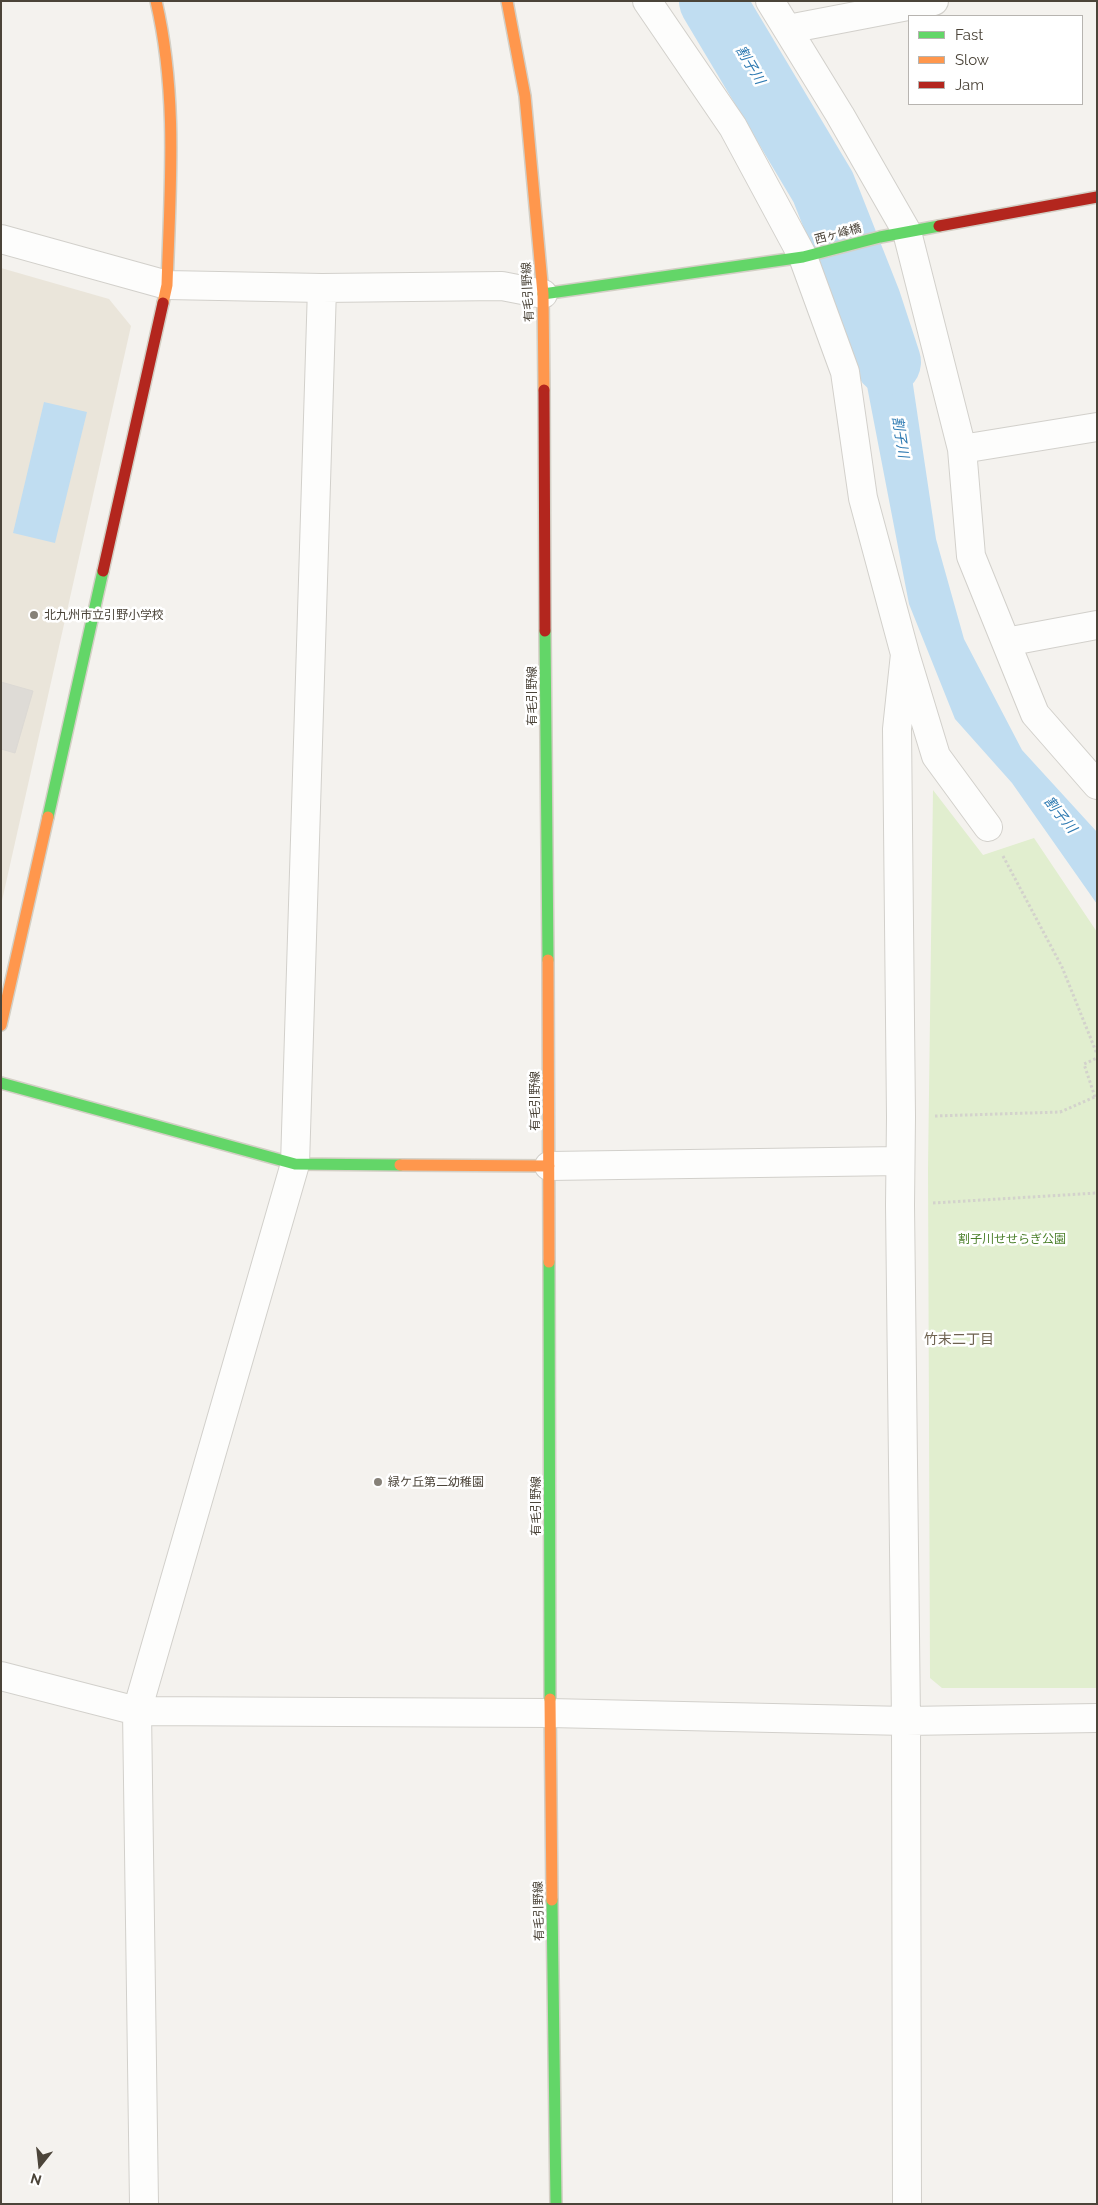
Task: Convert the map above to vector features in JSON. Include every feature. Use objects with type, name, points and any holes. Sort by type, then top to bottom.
[{"type":"main road","points":[[1,1025],[167,285],[172,146],[164,35],[156,1]]},
{"type":"main road","name":"有毛引野線","points":[[507,1],[525,96],[543,294],[550,1166],[550,1714],[556,2204]]},
{"type":"main road","name":"西ヶ峰橋","points":[[543,294],[803,257],[880,237],[1097,196]]},
{"type":"main road","points":[[1,1083],[295,1164],[550,1166]]},
{"type":"street","points":[[647,1],[733,127],[803,257],[845,372],[863,498],[905,654],[936,756],[988,828]]},
{"type":"street","points":[[770,1],[840,115],[907,232],[941,360],[962,449],[971,556],[1035,714],[1097,785]]},
{"type":"street","points":[[788,29],[934,1]]},
{"type":"street","points":[[1,239],[167,285],[322,288],[502,286],[543,294]]},
{"type":"street","points":[[144,2204],[137,1711],[295,1164],[322,288]]},
{"type":"street","points":[[962,449],[1097,427]]},
{"type":"street","points":[[1006,642],[1097,625]]},
{"type":"street","points":[[905,654],[897,728],[906,1721],[907,2204]]},
{"type":"street","points":[[550,1166],[900,1160]]},
{"type":"street","points":[[1,1676],[137,1711],[550,1714],[906,1721],[1097,1718]]},
{"type":"path","points":[[901,1117],[1060,1112],[1096,1096],[1084,1064],[1097,1056],[1062,968],[988,828]]},
{"type":"path","points":[[900,1204],[1097,1193]]},
{"type":"shaded area","name":"北九州市立引野小学校","points":[[1,268],[109,299],[131,326],[1,905]]},
{"type":"green space","name":"割子川せせらぎ公園","points":[[933,790],[983,855],[1034,838],[1097,932],[1097,1688],[942,1688],[930,1678],[928,1169]]},
{"type":"water","points":[[881,273],[912,378],[936,539],[964,639],[1022,750],[1097,832],[1097,904],[1012,783],[955,719],[909,604],[862,360],[831,279]]},
{"type":"water","points":[[44,402],[87,412],[55,543],[13,533]]},
{"type":"building","points":[[1,682],[33,691],[15,753],[1,749]]},
{"type":"waterway","name":"割子川","points":[[712,1],[823,187],[868,301],[888,362]]},
{"type":"traffic: fast","points":[[543,294],[803,257],[880,237],[939,226]]},
{"type":"traffic: fast","points":[[48,817],[103,571]]},
{"type":"traffic: fast","points":[[545,631],[548,960]]},
{"type":"traffic: fast","points":[[1,1083],[295,1164],[400,1165]]},
{"type":"traffic: fast","points":[[549,1262],[550,1699]]},
{"type":"traffic: fast","points":[[552,1900],[556,2204]]},
{"type":"traffic: slow","points":[[156,1],[167,71],[171,143],[167,285],[163,303]]},
{"type":"traffic: slow","points":[[507,1],[525,96],[543,294],[544,390]]},
{"type":"traffic: slow","points":[[1,1025],[48,817]]},
{"type":"traffic: slow","points":[[548,960],[549,1262]]},
{"type":"traffic: slow","points":[[400,1165],[549,1166]]},
{"type":"traffic: slow","points":[[550,1699],[552,1900]]},
{"type":"traffic: jam","points":[[939,226],[1097,197]]},
{"type":"traffic: jam","points":[[103,571],[163,303]]},
{"type":"traffic: jam","points":[[544,390],[545,631]]},
{"type":"place","name":"北九州市立引野小学校","points":[[34,615]]},
{"type":"place","name":"緑ケ丘第二幼稚園","points":[[378,1482]]},
{"type":"district","name":"竹末二丁目","points":[[959,1340]]}]
